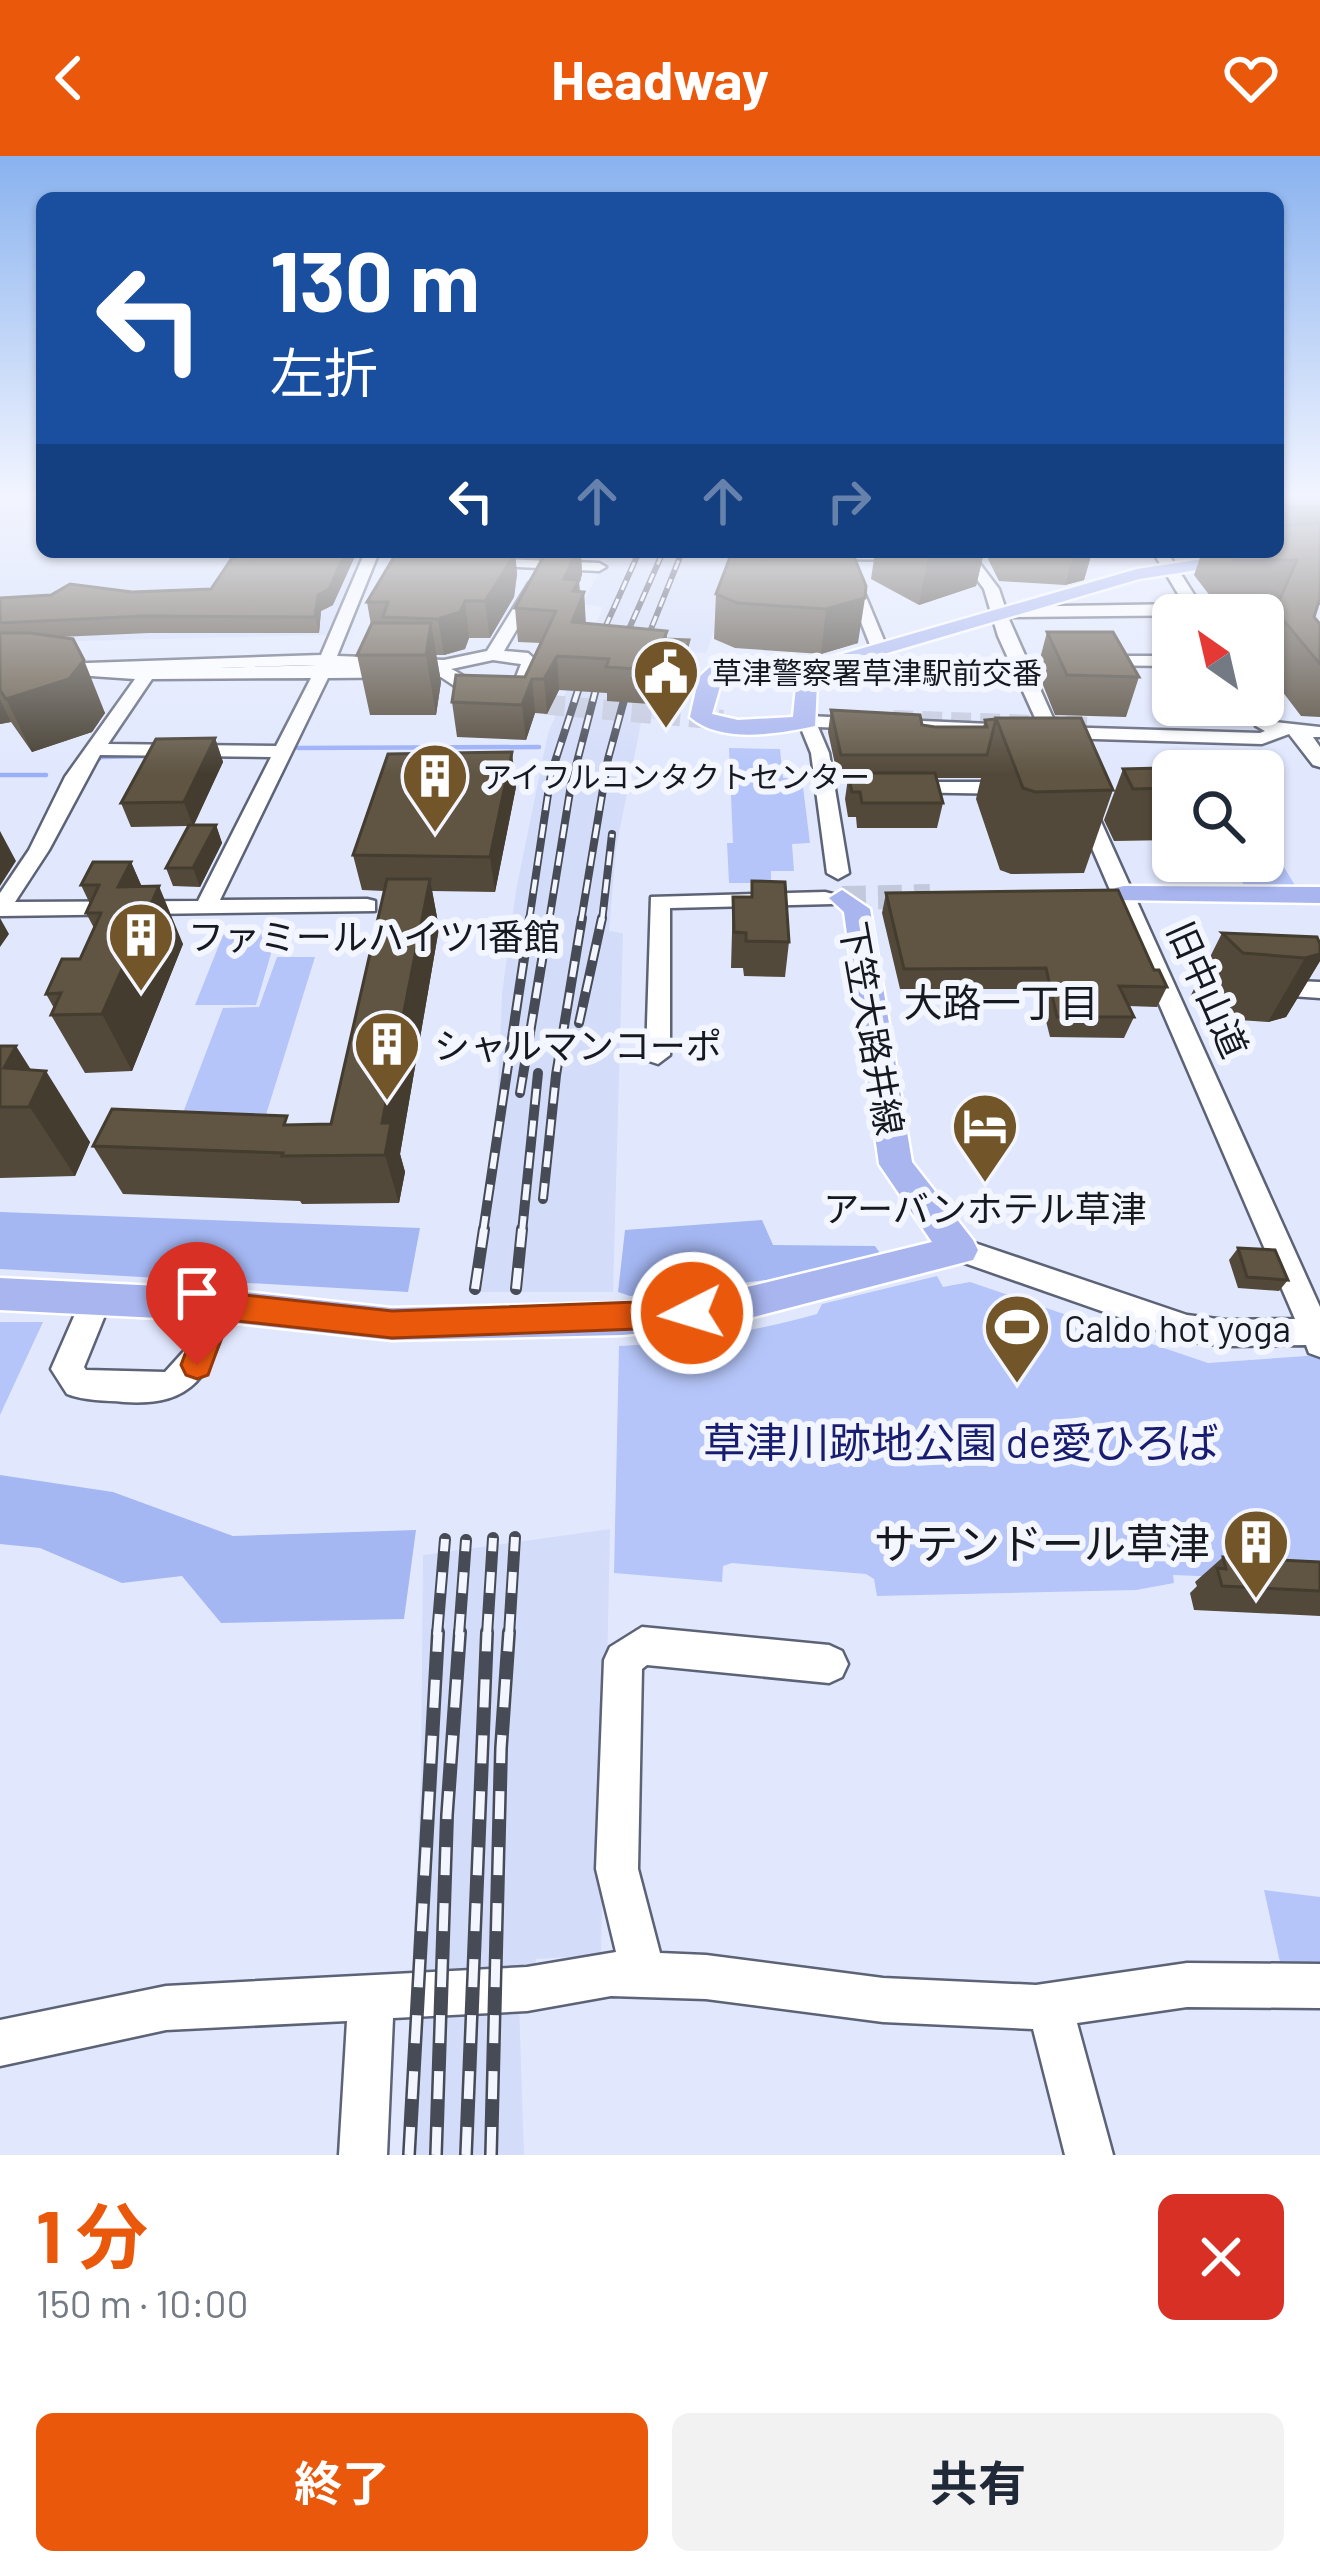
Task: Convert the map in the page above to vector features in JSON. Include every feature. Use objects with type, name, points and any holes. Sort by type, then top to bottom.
[{"type":"main road","points":[[785,673],[806,682],[802,715],[806,722],[765,726],[709,722],[701,717],[713,672],[808,671],[1078,587]]},
{"type":"main road","name":"下笠大路井線","points":[[835,890],[857,909],[896,1164],[924,1208],[960,1250]]},
{"type":"main road","points":[[1124,894],[1320,895]]},
{"type":"main road","points":[[0,1294],[218,1305],[392,1324],[663,1317],[754,1303],[960,1250]]},
{"type":"street","points":[[206,906],[325,667],[358,587]]},
{"type":"street","points":[[470,689],[526,587]]},
{"type":"street","points":[[855,587],[880,650]]},
{"type":"street","name":"旧中山道","points":[[983,587],[1001,612],[1018,661],[1029,725],[1072,780],[1124,894],[1175,984],[1317,1337]]},
{"type":"street","points":[[1001,612],[1152,612]]},
{"type":"street","points":[[62,670],[139,663],[325,667],[444,672],[480,698],[503,700],[519,693],[530,662],[522,657],[489,656],[444,665],[325,667],[148,674],[62,670]]},
{"type":"street","points":[[1018,661],[1040,661]]},
{"type":"street","points":[[1084,661],[1152,662]]},
{"type":"street","points":[[0,671],[289,667]]},
{"type":"street","points":[[148,674],[75,777],[39,850],[0,909],[367,906]]},
{"type":"street","points":[[807,696],[811,707],[824,714],[1306,740]]},
{"type":"street","points":[[658,1055],[659,902],[835,890],[820,753],[806,722],[1029,725]]},
{"type":"street","points":[[1093,727],[1306,740]]},
{"type":"street","points":[[99,749],[283,752]]},
{"type":"street","points":[[826,788],[856,788]]},
{"type":"street","points":[[878,788],[1036,788]]},
{"type":"street","points":[[1253,987],[1320,990]]},
{"type":"street","points":[[960,1250],[1186,1328],[1317,1337]]},
{"type":"street","points":[[97,1298],[67,1370],[78,1384],[164,1388],[180,1383],[197,1365],[218,1305]]},
{"type":"street","points":[[644,1975],[617,1869],[622,1660],[642,1646],[829,1664]]},
{"type":"street","points":[[0,2043],[166,2008],[527,1989],[611,1974],[706,1977],[883,2000],[1049,2005],[1187,1985],[1320,1986]]},
{"type":"street","points":[[363,2155],[370,1999]]},
{"type":"street","points":[[1049,2005],[1089,2155]]},
{"type":"shaded area","points":[[0,587],[347,587],[327,635],[0,643]]},
{"type":"shaded area","points":[[591,587],[731,587],[706,653],[691,652],[688,661],[693,662],[677,721],[642,718],[616,848],[609,931],[623,933],[613,1292],[468,1292],[497,1109],[502,994],[516,891],[548,733],[603,607],[582,604]]},
{"type":"shaded area","points":[[0,1212],[420,1228],[408,1292],[0,1269]]},
{"type":"shaded area","points":[[762,1220],[773,1245],[875,1246],[880,1253],[767,1280],[630,1296],[618,1292],[625,1230]]},
{"type":"shaded area","points":[[0,1475],[113,1492],[233,1536],[416,1530],[404,1619],[221,1623],[182,1576],[122,1583],[40,1548],[0,1544]]},
{"type":"shaded area","points":[[610,1529],[601,1955],[536,1959],[535,1971],[518,1974],[524,2155],[404,2155],[421,1775],[423,1555]]},
{"type":"green space","points":[[729,748],[780,749],[783,778],[802,779],[810,843],[792,844],[794,871],[771,871],[771,883],[729,883],[727,843],[733,843]]},
{"type":"green space","points":[[1284,867],[1296,887],[1245,887],[1242,882],[1284,882]]},
{"type":"green space","points":[[277,933],[256,1005],[195,1005],[223,935]]},
{"type":"green space","points":[[277,957],[315,957],[265,1118],[181,1118],[223,1008],[259,1007]]},
{"type":"green space","name":"草津川跡地公園 de愛ひろば","points":[[937,1276],[943,1287],[970,1282],[1208,1363],[1320,1355],[1320,1581],[1173,1575],[1174,1583],[1136,1590],[877,1596],[874,1579],[866,1574],[732,1563],[723,1566],[722,1582],[614,1573],[619,1346],[768,1326],[817,1314],[822,1304]]},
{"type":"green space","points":[[0,1322],[43,1322],[0,1415]]},
{"type":"green space","points":[[1264,1890],[1320,1897],[1320,1965],[1280,1962]]},
{"type":"building","points":[[64,587],[132,592],[330,587],[318,595],[315,617],[143,616],[0,623],[0,598],[51,595]]},
{"type":"building","points":[[376,587],[494,587],[485,601],[465,601],[460,612],[438,619],[383,617],[388,602],[367,602]]},
{"type":"building","points":[[526,587],[575,587],[573,591],[584,592],[572,622],[667,631],[664,639],[689,640],[680,672],[606,667],[609,659],[557,656],[544,679],[532,679],[522,705],[452,702],[456,675],[525,677],[556,611],[515,608]]},
{"type":"building","points":[[719,587],[866,587],[865,598],[826,609],[737,603],[716,594]]},
{"type":"building","points":[[1285,587],[1320,587],[1314,617],[1320,624],[1320,664],[1284,621]]},
{"type":"building","points":[[372,623],[431,623],[426,655],[357,655]]},
{"type":"building","points":[[1047,632],[1113,632],[1139,677],[1067,675]]},
{"type":"building","points":[[0,633],[73,639],[84,660],[69,679],[6,699],[0,690]]},
{"type":"building","points":[[831,710],[920,715],[922,725],[935,727],[987,727],[985,720],[996,719],[987,755],[841,755]]},
{"type":"building","points":[[996,718],[1081,718],[1113,790],[1035,792],[1023,788]]},
{"type":"building","points":[[215,738],[184,802],[121,803],[156,739]]},
{"type":"building","name":"アイフルコンタクトセンター","points":[[512,752],[490,857],[353,855],[388,754]]},
{"type":"building","points":[[1152,768],[1152,789],[1133,789],[1123,769]]},
{"type":"building","points":[[848,773],[935,773],[943,803],[862,803],[860,792],[852,792]]},
{"type":"building","points":[[189,825],[216,825],[193,868],[166,868]]},
{"type":"building","points":[[93,862],[131,862],[118,887],[159,886],[102,1014],[51,1015],[61,993],[46,994],[62,959],[80,959],[101,913],[86,913],[99,885],[81,885]]},
{"type":"building","points":[[387,879],[430,879],[382,1123],[391,1123],[385,1155],[282,1156],[93,1146],[112,1109],[287,1116],[284,1125],[331,1124]]},
{"type":"building","points":[[752,881],[785,882],[789,942],[746,941],[746,933],[734,932],[733,897],[752,897]]},
{"type":"building","points":[[1118,890],[1154,970],[1159,970],[1167,987],[1119,986],[1134,1017],[1057,1017],[1046,968],[904,969],[886,893]]},
{"type":"building","points":[[1222,933],[1317,937],[1320,954],[1305,958],[1243,953]]},
{"type":"building","points":[[0,1046],[16,1046],[4,1068],[46,1071],[29,1107],[0,1107]]},
{"type":"building","points":[[1238,1248],[1275,1250],[1288,1280],[1247,1277]]},
{"type":"building","points":[[1223,1557],[1320,1562],[1320,1591],[1222,1586],[1217,1568],[1226,1569]]},
{"type":"waterway","points":[[298,748],[539,747]]},
{"type":"waterway","points":[[95,762],[101,757],[152,756]]},
{"type":"waterway","points":[[0,775],[46,775]]},
{"type":"tunnel","points":[[516,702],[723,720]]},
{"type":"tunnel","points":[[893,720],[1093,727]]},
{"type":"tunnel","points":[[842,898],[930,896]]},
{"type":"railway","points":[[581,681],[623,587]]},
{"type":"railway","points":[[617,656],[647,587]]},
{"type":"railway","points":[[630,681],[668,587]]},
{"type":"railway","points":[[581,921],[608,759],[630,678]]},
{"type":"railway","points":[[529,921],[551,774],[581,681]]},
{"type":"railway","points":[[549,921],[571,785],[598,681]]},
{"type":"railway","points":[[602,921],[612,834]]},
{"type":"railway","points":[[483,1232],[530,918]]},
{"type":"railway","points":[[520,1093],[549,918]]},
{"type":"railway","points":[[543,1199],[556,1075],[582,918]]},
{"type":"railway","points":[[579,1023],[602,918]]},
{"type":"railway","points":[[522,1232],[538,1073]]},
{"type":"railway","points":[[475,1289],[484,1229]]},
{"type":"railway","points":[[516,1289],[522,1229]]},
{"type":"railway","points":[[509,1635],[515,1537]]},
{"type":"railway","points":[[487,1635],[493,1538]]},
{"type":"railway","points":[[437,1635],[445,1539]]},
{"type":"railway","points":[[459,1635],[466,1540]]},
{"type":"railway","points":[[409,2155],[438,1632]]},
{"type":"railway","points":[[436,2155],[447,1815],[460,1632]]},
{"type":"railway","points":[[466,2155],[487,1632]]},
{"type":"railway","points":[[491,2155],[501,1748],[509,1632]]},
{"type":"place","name":"草津警察署草津駅前交番","points":[[666,731]]},
{"type":"place","name":"アイフルコンタクトセンター","points":[[435,835]]},
{"type":"place","name":"ファミールハイツ1番館","points":[[141,994]]},
{"type":"place","name":"シャルマンコーポ","points":[[387,1103]]},
{"type":"place","name":"アーバンホテル草津","points":[[985,1185]]},
{"type":"place","name":"Caldo hot yoga","points":[[1017,1386]]},
{"type":"place","name":"サテンドール草津","points":[[1256,1601]]},
{"type":"district","name":"大路一丁目","points":[[1001,1001]]},
{"type":"route","points":[[197,1365],[218,1305],[323,1318],[447,1325],[692,1313]]}]
